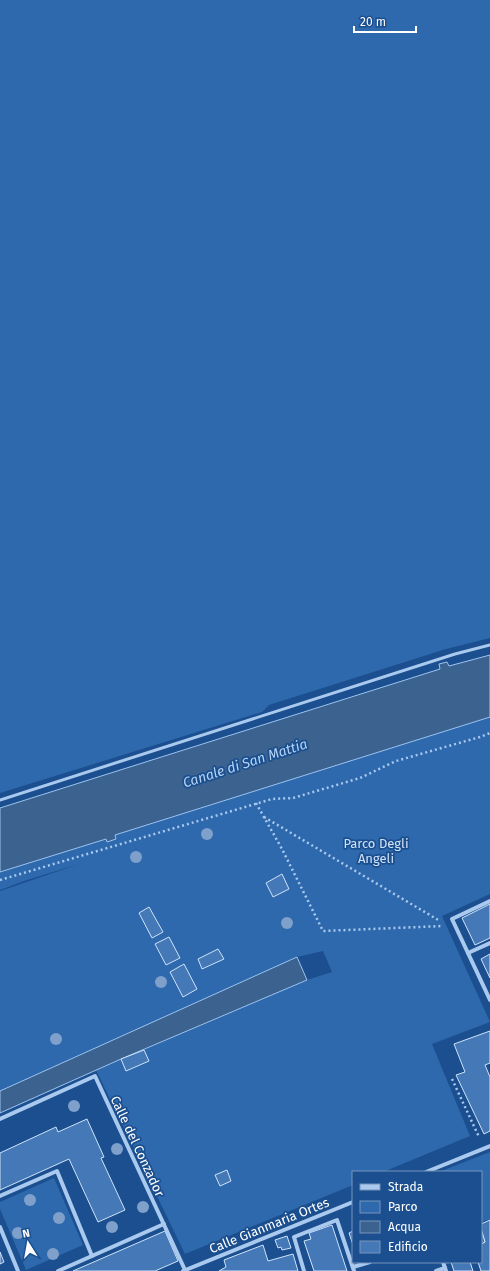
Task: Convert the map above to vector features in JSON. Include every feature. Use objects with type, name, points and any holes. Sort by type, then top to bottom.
[{"type":"street","points":[[490,900],[452,919],[490,1000]]},
{"type":"street","points":[[468,953],[490,943]]},
{"type":"street","name":"Calle del Conzador","points":[[0,1119],[94,1076],[164,1224],[184,1271]]},
{"type":"street","points":[[428,1171],[490,1146]]},
{"type":"street","points":[[0,1196],[57,1171],[92,1256]]},
{"type":"street","name":"Calle Gianmaria Ortes","points":[[184,1271],[193,1269],[352,1202]]},
{"type":"street","points":[[304,1271],[294,1237],[337,1220],[353,1269],[368,1263]]},
{"type":"street","points":[[58,1271],[164,1224]]},
{"type":"street","points":[[0,1227],[18,1271]]},
{"type":"street","points":[[436,1271],[446,1270]]},
{"type":"lane","points":[[0,800],[455,654],[490,645]]},
{"type":"path","points":[[0,880],[272,799],[293,798],[360,778],[396,762],[480,738],[490,733]]},
{"type":"path","points":[[256,804],[282,849],[324,931],[447,926],[264,817]]},
{"type":"path","points":[[452,1079],[485,1148]]},
{"type":"green space","points":[[0,0],[490,0],[490,638],[446,649],[269,705],[262,712],[0,793]]},
{"type":"green space","name":"Parco Degli Angeli","points":[[490,717],[490,894],[442,916],[490,1022],[432,1044],[470,1136],[385,1171],[352,1171],[352,1185],[185,1254],[96,1070],[307,980],[332,972],[323,951],[297,957],[0,1091],[0,891],[79,864],[0,890],[0,872],[106,839],[116,839],[115,835]]},
{"type":"green space","points":[[490,1152],[490,1219],[482,1222],[482,1171],[442,1171]]},
{"type":"green space","points":[[54,1178],[83,1245],[26,1270],[0,1209],[0,1202]]},
{"type":"water","name":"Canale di San Mattia","points":[[490,655],[490,717],[115,835],[116,839],[107,842],[106,839],[0,872],[0,808],[440,669],[439,664],[447,662],[449,666]]},
{"type":"water","points":[[297,957],[307,980],[121,1059],[0,1113],[0,1091]]},
{"type":"building","points":[[282,874],[289,889],[273,897],[266,883]]},
{"type":"building","points":[[490,904],[490,938],[475,945],[462,918]]},
{"type":"building","points":[[149,907],[163,932],[152,938],[139,913]]},
{"type":"building","points":[[169,937],[180,958],[166,965],[155,944]]},
{"type":"building","points":[[218,949],[224,959],[202,969],[198,959]]},
{"type":"building","points":[[490,954],[490,978],[481,959]]},
{"type":"building","points":[[184,964],[197,989],[183,997],[170,972]]},
{"type":"building","points":[[490,1031],[490,1063],[485,1065],[490,1077],[490,1131],[484,1134],[456,1075],[465,1072],[454,1044]]},
{"type":"building","points":[[144,1050],[149,1061],[126,1071],[121,1059]]},
{"type":"building","points":[[87,1119],[104,1157],[101,1158],[125,1210],[98,1222],[69,1159],[0,1190],[0,1153],[56,1127],[58,1132]]},
{"type":"building","points":[[227,1170],[231,1181],[220,1186],[215,1175]]},
{"type":"building","points":[[490,1220],[490,1271],[481,1271],[478,1263],[482,1263],[482,1244],[485,1242],[482,1232],[482,1224]]},
{"type":"building","points":[[332,1225],[347,1271],[314,1271],[304,1241],[311,1239],[309,1233]]},
{"type":"building","points":[[165,1231],[178,1261],[155,1271],[73,1271]]},
{"type":"building","points":[[352,1232],[352,1242],[349,1233]]},
{"type":"building","points":[[482,1232],[485,1242],[482,1244]]},
{"type":"building","points":[[287,1236],[291,1248],[282,1250],[281,1247],[278,1248],[275,1240]]},
{"type":"building","points":[[263,1245],[268,1261],[293,1254],[298,1271],[219,1271],[226,1267],[224,1260]]},
{"type":"building","points":[[0,1252],[4,1262],[0,1264]]},
{"type":"building","points":[[451,1263],[470,1263],[473,1271],[454,1271]]}]
